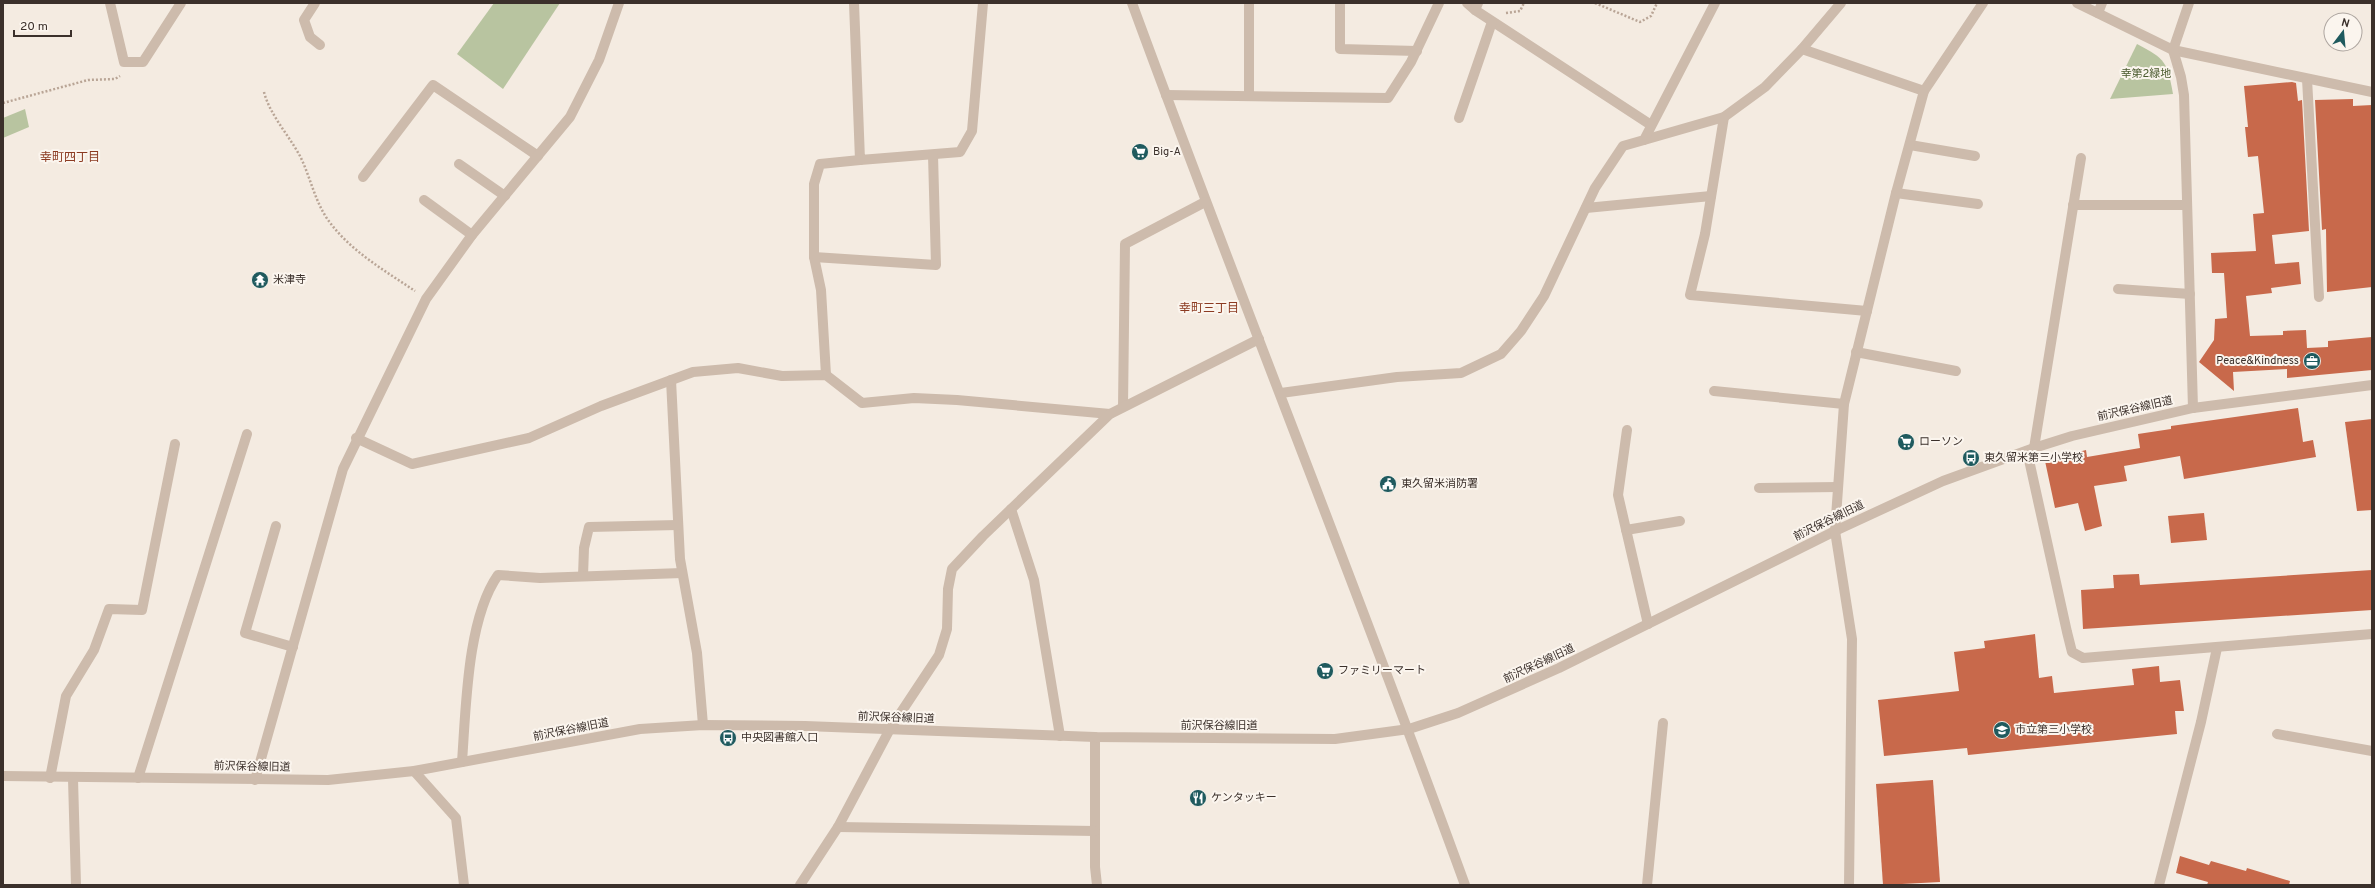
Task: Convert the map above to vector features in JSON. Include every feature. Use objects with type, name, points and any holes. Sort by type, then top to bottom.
[{"type":"street","points":[[110,3],[124,62],[143,62],[181,3]]},
{"type":"street","points":[[316,3],[304,20],[310,37],[320,45]]},
{"type":"street","points":[[255,780],[343,469],[356,438],[426,299],[472,235],[570,117],[599,60],[619,3]]},
{"type":"street","points":[[854,3],[860,160]]},
{"type":"street","points":[[826,375],[821,290],[814,257],[814,184],[820,164],[960,152],[972,131],[983,3]]},
{"type":"street","points":[[1132,3],[1205,202],[1281,393],[1409,729],[1465,885]]},
{"type":"street","points":[[1249,3],[1249,96]]},
{"type":"street","points":[[1340,3],[1340,49],[1417,50]]},
{"type":"street","points":[[1166,95],[1388,98],[1417,50],[1439,3]]},
{"type":"street","points":[[1467,3],[1477,6],[1492,22],[1651,125]]},
{"type":"street","points":[[1644,140],[1715,3]]},
{"type":"street","points":[[1281,393],[1397,377],[1461,373],[1501,354],[1521,331],[1544,296],[1595,188],[1623,146],[1724,117],[1765,88],[1802,49],[1841,3]]},
{"type":"street","points":[[1849,885],[1852,639],[1835,531],[1844,404],[1896,193],[1924,91],[1982,3]]},
{"type":"street","points":[[2077,3],[2100,8],[2173,50],[2372,92]]},
{"type":"street","points":[[2189,3],[2173,50],[2181,76],[2184,95],[2193,408]]},
{"type":"street","points":[[1459,118],[1492,22]]},
{"type":"street","points":[[1802,49],[1924,91]]},
{"type":"street","points":[[2308,79],[2320,296]]},
{"type":"street","points":[[363,178],[433,85],[538,156]]},
{"type":"street","points":[[1724,117],[1710,196],[1706,234],[1690,295],[1867,311]]},
{"type":"street","points":[[1910,145],[1975,156]]},
{"type":"street","points":[[814,257],[936,265],[933,155]]},
{"type":"street","points":[[2081,158],[2031,450],[2072,652],[2083,658],[2372,634]]},
{"type":"street","points":[[458,164],[505,196]]},
{"type":"street","points":[[1896,193],[1978,204]]},
{"type":"street","points":[[1586,208],[1710,196]]},
{"type":"street","points":[[424,200],[472,235]]},
{"type":"street","points":[[1123,407],[1125,244],[1205,202]]},
{"type":"street","points":[[2073,205],[2187,205]]},
{"type":"street","points":[[2118,289],[2190,294]]},
{"type":"street","points":[[800,885],[838,827],[890,729],[939,655],[947,630],[948,588],[952,569],[1011,509],[1110,414],[1259,339]]},
{"type":"street","points":[[1856,352],[1956,371]]},
{"type":"street","points":[[356,438],[412,464],[529,438],[601,406],[693,372],[738,368],[782,376],[826,375],[862,403],[914,398],[957,400],[1110,414]]},
{"type":"street","points":[[671,380],[678,525],[682,573],[697,653],[703,725]]},
{"type":"street","name":"前沢保谷線旧道","points":[[3,776],[73,779],[138,778],[328,780],[414,771],[640,729],[703,725],[790,725],[1095,737],[1334,739],[1409,729],[1458,714],[1559,668],[1835,531],[1943,482],[2031,450],[2072,436],[2193,408],[2372,385]]},
{"type":"street","points":[[1714,391],[1844,404]]},
{"type":"street","points":[[1627,430],[1618,495],[1648,624]]},
{"type":"street","points":[[138,778],[247,434]]},
{"type":"street","points":[[50,778],[66,696],[94,650],[109,610],[142,610],[175,444]]},
{"type":"street","points":[[1759,488],[1838,487]]},
{"type":"street","points":[[1011,509],[1034,580],[1060,736]]},
{"type":"street","points":[[1626,530],[1680,521]]},
{"type":"street","points":[[583,576],[584,548],[589,527],[678,525]]},
{"type":"street","points":[[276,526],[245,633],[293,647]]},
{"type":"street","points":[[462,762],[471,656],[488,590],[498,575],[540,578],[682,573]]},
{"type":"street","points":[[2159,885],[2201,722],[2217,648]]},
{"type":"street","points":[[1647,885],[1663,723]]},
{"type":"street","points":[[2277,734],[2372,751]]},
{"type":"street","points":[[1095,737],[1095,831],[1097,885]]},
{"type":"street","points":[[414,771],[456,818],[464,885]]},
{"type":"street","points":[[73,779],[76,885]]},
{"type":"street","points":[[838,827],[1095,831]]},
{"type":"path","points":[[1595,3],[1640,22],[1651,16],[1657,3]]},
{"type":"path","points":[[3,103],[88,80],[115,79],[143,62]]},
{"type":"path","points":[[264,92],[268,106],[301,158],[313,192],[327,218],[353,248],[426,299]]},
{"type":"green space","points":[[494,3],[560,3],[503,89],[457,54]]},
{"type":"green space","name":"幸第2緑地","points":[[2137,44],[2160,58],[2164,63],[2167,68],[2173,94],[2110,99]]},
{"type":"green space","points":[[25,109],[29,127],[3,138],[3,118]]},
{"type":"building","points":[[2292,82],[2296,83],[2298,101],[2302,100],[2309,231],[2272,235],[2275,264],[2299,262],[2301,284],[2271,288],[2272,293],[2246,296],[2250,336],[2283,335],[2283,331],[2306,330],[2307,348],[2328,347],[2328,341],[2372,337],[2372,370],[2287,378],[2287,369],[2233,372],[2234,391],[2199,362],[2214,340],[2215,319],[2227,318],[2224,273],[2212,273],[2211,253],[2256,251],[2253,214],[2264,213],[2258,156],[2248,157],[2245,127],[2248,127],[2244,86]]},
{"type":"building","points":[[2353,99],[2353,106],[2372,105],[2372,287],[2327,292],[2326,229],[2322,230],[2315,100]]},
{"type":"building","points":[[2298,408],[2303,442],[2313,440],[2316,457],[2184,479],[2180,456],[2124,466],[2127,481],[2094,486],[2102,526],[2085,531],[2078,503],[2055,508],[2045,461],[2086,450],[2087,457],[2140,448],[2138,434],[2171,429],[2171,426]]},
{"type":"building","points":[[2372,419],[2372,510],[2357,511],[2345,422]]},
{"type":"building","points":[[2204,513],[2207,540],[2171,543],[2168,516]]},
{"type":"building","points":[[2372,570],[2372,610],[2083,629],[2081,590],[2114,588],[2113,575],[2139,574],[2140,585]]},
{"type":"building","points":[[2035,634],[2039,678],[2052,676],[2054,693],[2134,685],[2132,669],[2159,666],[2160,682],[2180,680],[2184,711],[2175,711],[2177,734],[1968,755],[1967,748],[1884,756],[1878,700],[1959,691],[1954,652],[1985,648],[1984,641]]},
{"type":"building","points":[[1933,780],[1940,882],[1883,885],[1876,784]]},
{"type":"building","points":[[2180,856],[2209,865],[2211,861],[2246,871],[2247,868],[2290,881],[2289,885],[2207,885],[2208,882],[2176,873]]},
{"type":"place","name":"Big-A","points":[[1140,152]]},
{"type":"place","name":"米津寺","points":[[260,280]]},
{"type":"place","name":"Peace&Kindness","points":[[2312,361]]},
{"type":"place","name":"ローソン","points":[[1906,442]]},
{"type":"place","name":"東久留米第三小学校","points":[[1971,458]]},
{"type":"place","name":"東久留米消防署","points":[[1388,484]]},
{"type":"place","name":"ファミリーマート","points":[[1325,671]]},
{"type":"place","name":"市立第三小学校","points":[[2002,730]]},
{"type":"place","name":"中央図書館入口","points":[[728,738]]},
{"type":"place","name":"ケンタッキー","points":[[1198,798]]},
{"type":"district","name":"幸町四丁目","points":[[70,158]]},
{"type":"district","name":"幸町三丁目","points":[[1209,309]]}]
